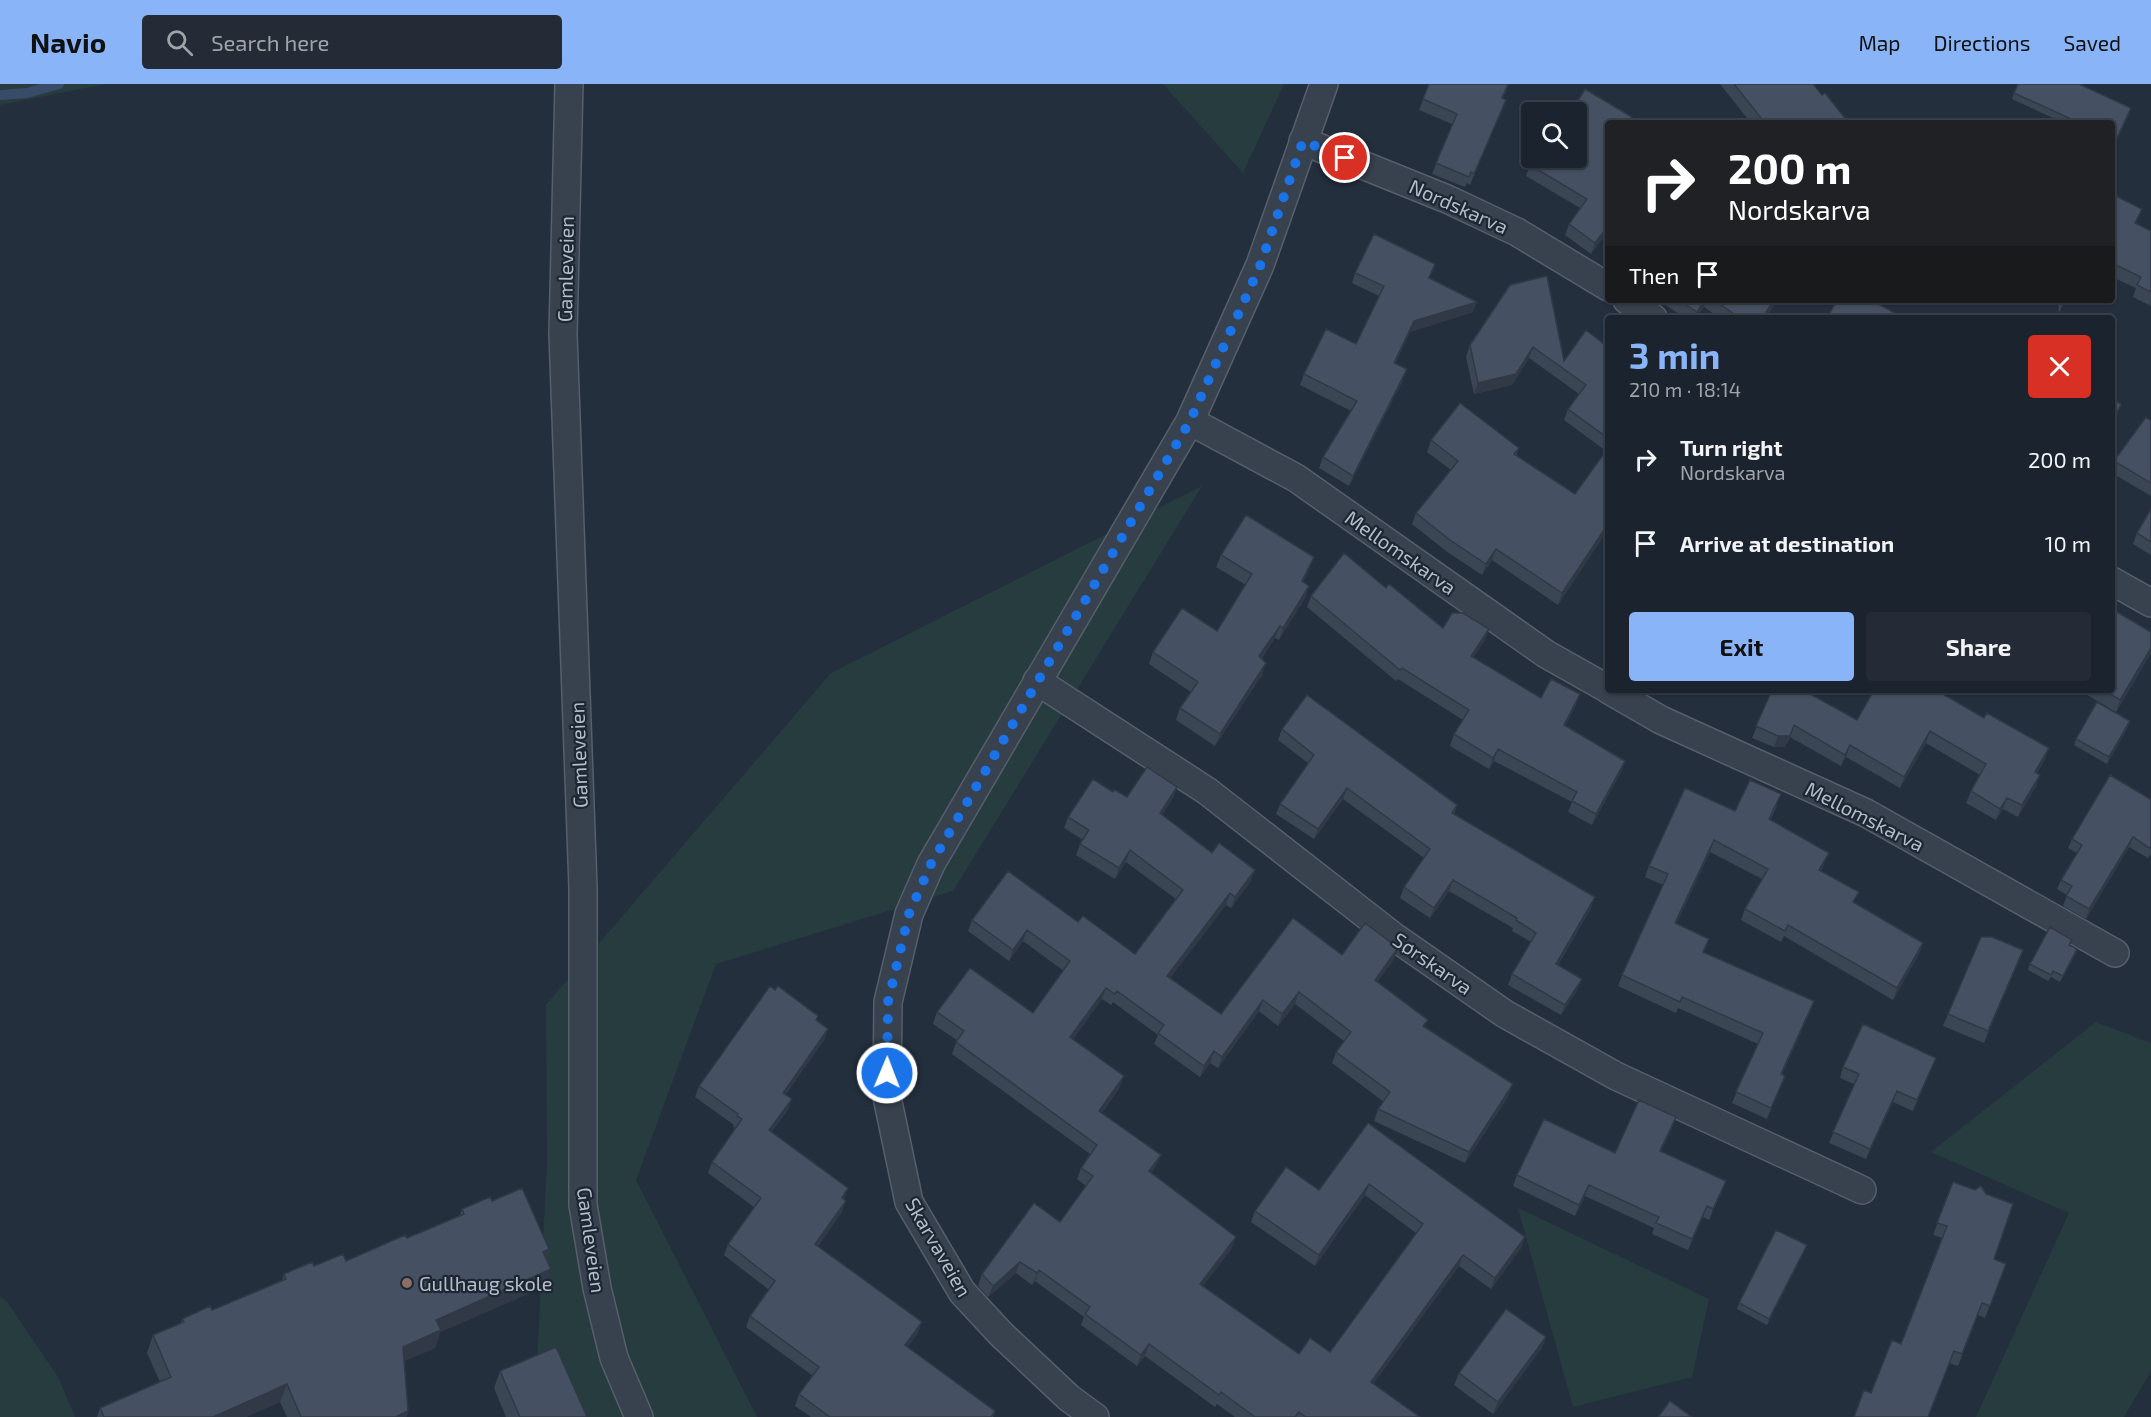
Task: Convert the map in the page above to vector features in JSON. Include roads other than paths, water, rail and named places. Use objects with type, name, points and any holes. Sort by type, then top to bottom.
[{"type":"street","name":"Gamleveien","points":[[569,84],[563,334],[583,888],[583,1205],[597,1288],[614,1358],[639,1417]]},
{"type":"street","name":"Skarvaveien","points":[[1095,1417],[1069,1398],[1001,1334],[962,1292],[909,1202],[887,1097],[888,1002],[909,914],[931,864],[1190,421],[1260,266],[1324,84]]},
{"type":"street","name":"Nordskarva","points":[[1303,141],[1448,199],[1517,232],[1605,285]]},
{"type":"street","points":[[1631,303],[1649,315]]},
{"type":"street","name":"Mellomskarva","points":[[1190,421],[1296,478],[1546,654],[1605,688]]},
{"type":"street","points":[[2115,583],[2151,603]]},
{"type":"street","name":"Sørskarva","points":[[1037,681],[1207,791],[1393,936],[1505,1014],[1616,1076],[1862,1190]]},
{"type":"street","name":"Mellomskarva","points":[[1614,693],[1661,720],[1866,813],[2115,953]]},
{"type":"waterway","points":[[0,95],[27,93],[59,84]]},
{"type":"place","name":"Gullhaug skole","points":[[407,1283]]}]
